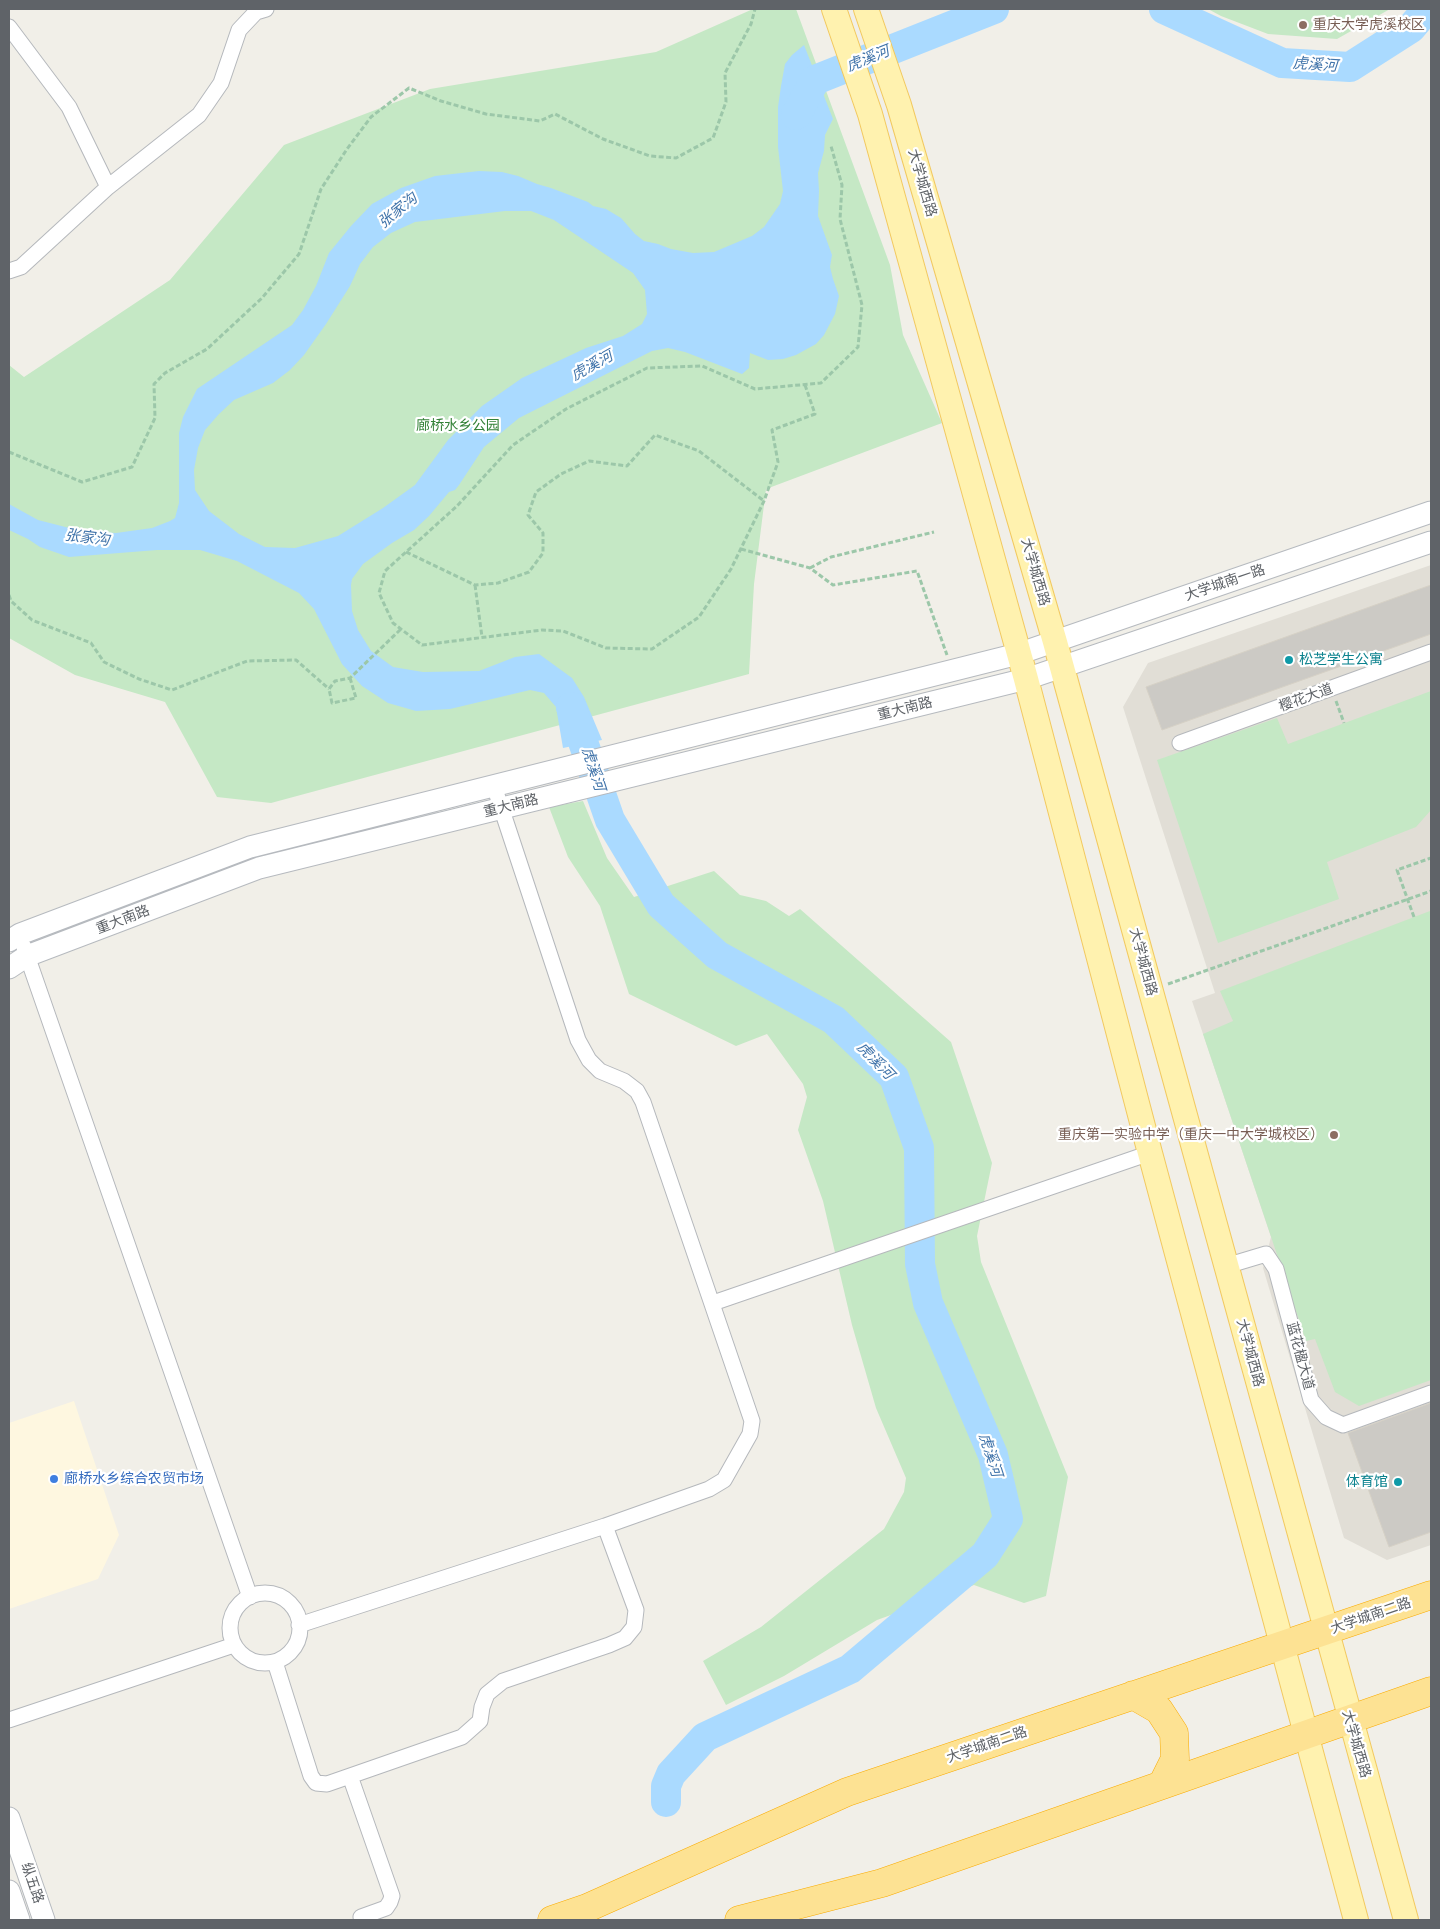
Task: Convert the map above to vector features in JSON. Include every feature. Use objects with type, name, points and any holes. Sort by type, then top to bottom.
[{"type":"highway","name":"大学城南二路","points":[[552,1920],[587,1908],[847,1792],[1431,1595]]},
{"type":"highway","points":[[739,1920],[882,1883],[1431,1691]]},
{"type":"highway","points":[[1133,1695],[1159,1710],[1174,1733],[1175,1759],[1162,1785]]},
{"type":"main road","points":[[834,9],[870,114],[1026,680],[1150,1153],[1356,1920]]},
{"type":"main road","name":"大学城西路","points":[[866,9],[899,105],[1055,642],[1325,1631],[1406,1920]]},
{"type":"main road","name":"大学城南一路","points":[[1018,654],[1431,512]]},
{"type":"main road","name":"大学城南一路","points":[[1026,680],[1431,542]]},
{"type":"main road","name":"重大南路","points":[[14,938],[250,847],[1018,654]]},
{"type":"main road","name":"重大南路","points":[[9,968],[27,956],[259,868],[1026,680]]},
{"type":"main road","name":"纵五路","points":[[9,1818],[44,1920]]},
{"type":"main road","name":"纵五路","points":[[9,1891],[19,1920]]},
{"type":"street","points":[[9,271],[21,267],[108,187],[199,115],[221,83],[239,30],[256,12],[266,9]]},
{"type":"street","points":[[9,27],[14,46],[69,107],[108,187]]},
{"type":"street","name":"樱花大道","points":[[1180,743],[1431,652]]},
{"type":"street","points":[[299,1625],[605,1526],[709,1489],[724,1480],[750,1434],[752,1421],[643,1102],[637,1090],[624,1081],[600,1071],[589,1060],[578,1040],[494,786]]},
{"type":"street","points":[[14,938],[27,956],[250,1597]]},
{"type":"street","points":[[713,1303],[1150,1153]]},
{"type":"street","name":"蓝花楹大道","points":[[1226,1266],[1266,1254],[1276,1269],[1311,1400],[1326,1418],[1343,1425],[1431,1393]]},
{"type":"street","points":[[275,1662],[311,1776],[316,1783],[327,1784],[462,1737],[480,1721],[482,1707],[487,1694],[503,1681],[609,1645],[625,1638],[634,1627],[636,1610],[605,1526]]},
{"type":"street","points":[[260,1594],[272,1594],[282,1598],[291,1605],[297,1614],[299,1625],[298,1637],[294,1648],[275,1662],[263,1663],[251,1660],[241,1654],[234,1645],[230,1633],[230,1622],[240,1603],[260,1594]]},
{"type":"street","points":[[9,1720],[234,1645]]},
{"type":"street","points":[[350,1776],[392,1896],[386,1908],[361,1916],[362,1920]]},
{"type":"path","points":[[9,452],[82,482],[132,467],[155,418],[154,384],[165,373],[207,349],[262,298],[299,254],[321,189],[347,149],[371,116],[408,88],[441,101],[486,114],[540,121],[555,114],[603,139],[650,156],[676,158],[713,138],[726,102],[725,73],[751,24],[755,9]]},
{"type":"path","points":[[805,385],[815,414],[772,430],[778,462],[764,501],[731,569],[699,617],[652,649],[606,648],[563,631],[542,630],[422,645],[393,623],[379,593],[386,571],[457,506],[512,445],[566,409],[647,368],[702,366],[755,389],[821,383],[858,347],[862,305],[840,219],[842,185],[831,146]]},
{"type":"path","points":[[406,552],[475,585],[498,583],[529,572],[543,553],[543,533],[528,515],[536,492],[561,474],[588,461],[627,466],[655,436],[699,451],[764,501]]},
{"type":"path","points":[[810,568],[831,557],[934,532]]},
{"type":"path","points":[[741,549],[810,568],[833,585],[917,570],[952,671]]},
{"type":"path","points":[[475,585],[482,637]]},
{"type":"path","points":[[9,595],[11,601],[32,620],[91,643],[104,662],[139,679],[172,690],[247,661],[296,660],[329,689],[332,703],[356,698],[350,678]]},
{"type":"path","points":[[329,689],[335,681],[350,678],[401,629]]},
{"type":"path","points":[[1331,688],[1344,723]]},
{"type":"path","points":[[1414,917],[1397,870],[1431,858]]},
{"type":"path","points":[[1151,990],[1431,891]]},
{"type":"shaded area","name":"重庆第一实验中学（重庆一中大学城校区）","points":[[1431,565],[1431,1545],[1387,1560],[1344,1538],[1263,1268],[1271,1237],[1192,1001],[1215,993],[1123,707],[1148,663]]},
{"type":"shaded area","name":"廊桥水乡综合农贸市场","points":[[74,1401],[119,1535],[98,1579],[9,1609],[9,1423]]},
{"type":"green space","name":"廊桥水乡公园","points":[[753,9],[796,9],[890,265],[903,335],[942,423],[766,489],[754,584],[749,674],[271,803],[217,797],[165,702],[75,675],[9,638],[9,365],[24,377],[170,280],[284,145],[430,89],[656,52]]},
{"type":"green space","name":"重庆大学虎溪校区","points":[[1208,9],[1390,9],[1337,39],[1268,34]]},
{"type":"green space","points":[[1431,691],[1431,810],[1416,827],[1327,862],[1339,899],[1218,943],[1157,760],[1277,718],[1288,744]]},
{"type":"green space","points":[[583,801],[607,858],[634,897],[714,871],[740,895],[766,901],[789,916],[800,909],[951,1042],[992,1163],[977,1236],[981,1262],[1068,1477],[1046,1596],[1024,1603],[974,1585],[877,1620],[784,1676],[726,1705],[703,1661],[761,1627],[884,1529],[904,1492],[906,1478],[876,1408],[852,1325],[823,1201],[798,1130],[807,1097],[803,1084],[767,1034],[736,1046],[629,994],[600,906],[568,857],[549,807]]},
{"type":"green space","points":[[1430,911],[1431,1380],[1359,1406],[1335,1392],[1315,1339],[1306,1341],[1203,1034],[1233,1021],[1220,991]]},
{"type":"water","name":"张家沟","points":[[804,45],[833,119],[825,135],[824,151],[818,173],[818,216],[832,255],[830,267],[839,296],[835,314],[824,335],[816,344],[796,355],[783,359],[768,360],[750,353],[749,368],[742,374],[685,352],[668,348],[652,351],[519,418],[484,447],[459,485],[455,490],[449,492],[429,516],[414,530],[363,564],[352,579],[352,611],[358,630],[371,651],[393,667],[423,672],[479,671],[515,657],[539,654],[572,678],[584,697],[602,740],[563,748],[556,707],[544,693],[530,690],[450,709],[416,711],[388,703],[362,686],[342,664],[314,609],[299,593],[237,561],[200,550],[157,550],[69,557],[40,547],[9,530],[9,504],[38,520],[81,531],[116,533],[152,528],[175,518],[179,503],[179,433],[183,417],[197,389],[292,325],[303,310],[316,286],[329,253],[372,204],[401,188],[435,176],[479,171],[502,172],[518,176],[588,202],[593,206],[606,209],[621,218],[644,241],[671,249],[693,253],[714,252],[752,236],[764,227],[780,204],[783,191],[778,147],[778,107],[785,64]],"holes":[[[505,211],[531,211],[554,220],[633,273],[645,290],[647,314],[642,324],[623,336],[586,348],[522,378],[482,406],[448,440],[415,485],[383,508],[338,536],[295,548],[265,547],[239,534],[209,511],[195,490],[194,470],[198,448],[205,430],[234,400],[273,383],[290,370],[304,355],[326,324],[350,286],[360,264],[373,247],[391,233],[415,222]]]},
{"type":"building","name":"松芝学生公寓","points":[[1431,585],[1431,634],[1162,730],[1146,687]]},
{"type":"building","name":"体育馆","points":[[1431,1403],[1431,1532],[1389,1547],[1348,1433]]},
{"type":"waterway","name":"虎溪河","points":[[796,115],[815,80],[994,9]]},
{"type":"waterway","name":"虎溪河","points":[[1164,9],[1282,63],[1350,67],[1411,28],[1427,9]]},
{"type":"waterway","name":"虎溪河","points":[[571,707],[610,820],[661,905],[717,955],[834,1020],[894,1077],[919,1148],[920,1264],[928,1303],[993,1455],[1008,1519],[985,1555],[850,1669],[705,1737],[671,1774],[666,1786],[666,1802]]},
{"type":"place","name":"重庆大学虎溪校区","points":[[1303,25]]},
{"type":"place","name":"松芝学生公寓","points":[[1289,660]]},
{"type":"place","name":"重庆第一实验中学（重庆一中大学城校区）","points":[[1334,1135]]},
{"type":"place","name":"廊桥水乡综合农贸市场","points":[[54,1479]]},
{"type":"place","name":"体育馆","points":[[1398,1482]]}]
